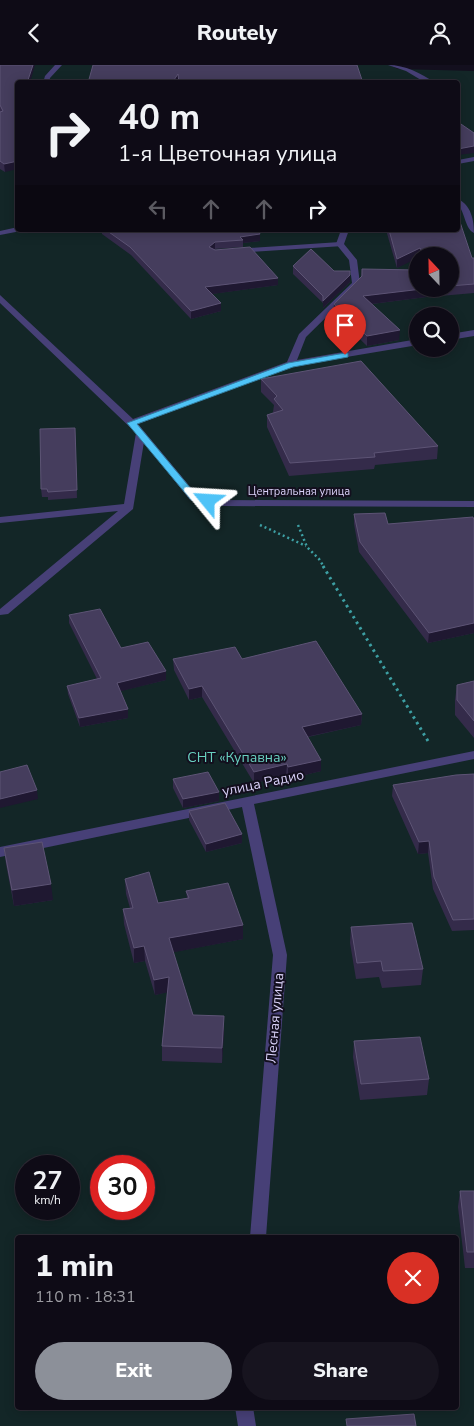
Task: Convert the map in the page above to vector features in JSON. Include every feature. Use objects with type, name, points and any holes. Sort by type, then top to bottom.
[{"type":"street","points":[[46,80],[47,77],[59,65]]},
{"type":"street","points":[[391,65],[414,73],[427,80]]},
{"type":"street","points":[[460,162],[474,159]]},
{"type":"street","points":[[460,203],[465,208],[474,231]]},
{"type":"street","points":[[0,233],[15,230]]},
{"type":"street","points":[[340,244],[344,232]]},
{"type":"street","points":[[225,252],[340,244]]},
{"type":"street","points":[[291,364],[302,336],[356,283],[353,260],[340,244]]},
{"type":"street","name":"Центральная улица","points":[[0,298],[141,432],[194,498],[222,503],[474,504]]},
{"type":"street","points":[[459,336],[474,333]]},
{"type":"street","points":[[131,423],[291,364],[409,344]]},
{"type":"street","points":[[0,612],[4,612],[129,507],[141,432]]},
{"type":"street","points":[[0,520],[129,507]]},
{"type":"street","name":"улица Радио","points":[[0,852],[474,755]]},
{"type":"street","name":"Лесная улица","points":[[247,802],[280,955],[258,1235]]},
{"type":"street","points":[[244,1410],[247,1426]]},
{"type":"path","points":[[288,503],[307,547],[319,559],[440,762]]},
{"type":"green space","name":"СНТ «Купавна»","points":[[0,65],[390,65],[398,69],[474,71],[474,1426],[0,1426]]},
{"type":"building","points":[[0,65],[33,65],[28,80],[15,80],[15,162],[4,164],[0,161],[0,112],[3,111],[0,105]]},
{"type":"building","points":[[93,65],[357,65],[362,80],[179,80],[178,74],[174,80],[89,80]]},
{"type":"building","points":[[460,123],[474,133],[474,146],[460,149]]},
{"type":"building","points":[[460,222],[472,258],[474,258],[474,284],[459,285],[459,247],[409,247],[409,253],[397,259],[390,232],[460,232]]},
{"type":"building","points":[[109,232],[259,232],[260,234],[240,237],[243,240],[215,242],[209,247],[215,250],[250,247],[278,278],[205,287],[221,303],[191,311],[130,247]]},
{"type":"building","points":[[311,249],[334,271],[350,271],[350,275],[323,301],[323,296],[293,266]]},
{"type":"building","points":[[362,269],[409,270],[409,291],[363,296],[400,330],[367,336],[334,304],[362,276]]},
{"type":"building","points":[[361,361],[438,446],[374,453],[375,457],[290,463],[267,415],[283,410],[274,399],[277,396],[261,379]]},
{"type":"building","points":[[75,428],[77,490],[48,492],[47,489],[41,489],[40,429]]},
{"type":"building","points":[[385,513],[388,524],[473,517],[474,623],[429,633],[360,542],[354,514]]},
{"type":"building","points":[[100,609],[121,648],[148,642],[166,671],[117,683],[128,709],[79,718],[67,686],[101,678],[69,615]]},
{"type":"building","points":[[316,641],[362,714],[302,727],[321,760],[288,767],[287,764],[254,772],[202,686],[189,689],[173,659],[235,647],[242,659]]},
{"type":"building","points":[[474,681],[474,721],[457,700],[457,685]]},
{"type":"building","points":[[27,765],[37,790],[0,799],[0,772]]},
{"type":"building","points":[[208,772],[219,792],[183,799],[173,779]]},
{"type":"building","points":[[474,774],[474,919],[453,920],[434,877],[429,841],[419,842],[393,785]]},
{"type":"building","points":[[225,803],[242,834],[206,844],[189,811]]},
{"type":"building","points":[[42,842],[51,884],[12,890],[4,848]]},
{"type":"building","points":[[149,872],[158,903],[189,898],[186,891],[228,883],[243,925],[169,938],[193,1015],[224,1016],[222,1048],[162,1046],[169,977],[154,980],[144,946],[134,948],[123,909],[133,908],[125,879]]},
{"type":"building","points":[[412,923],[423,969],[383,971],[381,961],[357,963],[351,927]]},
{"type":"building","points":[[420,1037],[429,1079],[361,1084],[354,1041]]},
{"type":"building","points":[[460,1191],[474,1191],[474,1252],[467,1252]]},
{"type":"building","points":[[414,1414],[416,1426],[347,1426],[346,1419]]},
{"type":"route","points":[[208,501],[194,498],[141,432],[131,423],[291,364],[345,355]]}]
